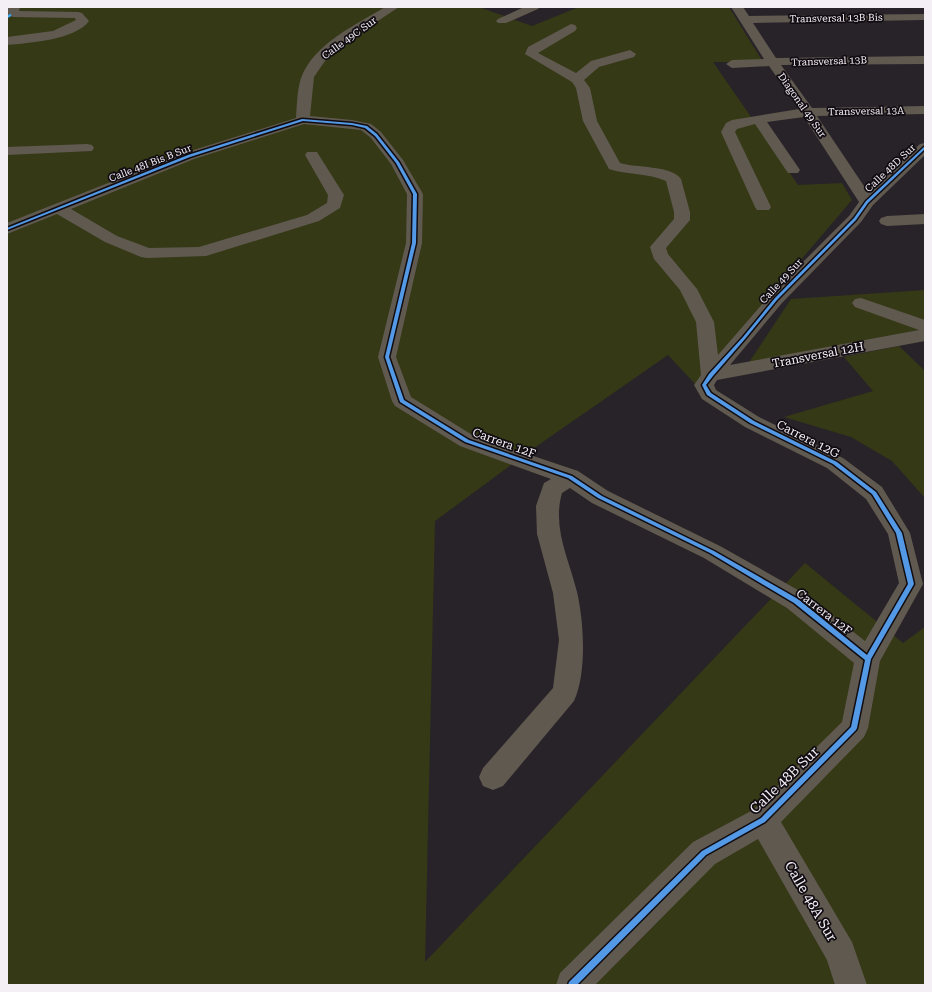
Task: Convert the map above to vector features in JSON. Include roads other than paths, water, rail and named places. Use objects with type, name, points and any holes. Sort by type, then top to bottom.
[{"type":"street","points":[[7,41],[56,33],[78,25],[83,21],[78,15],[13,14],[14,7]]},
{"type":"street","name":"Calle 49C Sur","points":[[302,120],[308,79],[313,68],[321,57],[353,32],[393,7]]},
{"type":"street","points":[[502,20],[534,7]]},
{"type":"street","name":"Diagonal 49 Sur","points":[[737,7],[867,202]]},
{"type":"street","name":"Transversal 13B Bis","points":[[746,20],[925,17]]},
{"type":"street","points":[[571,28],[532,50],[532,54],[577,79],[583,88],[590,121],[614,166],[625,170],[656,172],[672,179],[682,212],[682,220],[658,247],[660,255],[688,289],[705,322],[711,375]]},
{"type":"street","points":[[577,79],[595,64],[630,54]]},
{"type":"street","name":"Transversal 13B","points":[[732,64],[812,60],[925,60]]},
{"type":"street","name":"Transversal 13A","points":[[763,207],[728,132],[731,126],[737,123],[758,119],[808,112],[925,110]]},
{"type":"street","points":[[758,119],[793,170]]},
{"type":"street","name":"Calle 48I Bis B Sur","points":[[7,230],[189,156],[302,120]]},
{"type":"street","name":"Carrera 12F","points":[[302,120],[352,124],[366,128],[376,135],[398,163],[415,194],[414,243],[387,357],[402,401],[467,441],[570,477],[600,496],[712,552],[796,601],[868,659]]},
{"type":"street","name":"Calle 48D Sur","points":[[867,202],[925,147]]},
{"type":"street","points":[[7,151],[87,148]]},
{"type":"street","points":[[59,209],[111,239],[148,253],[200,252],[313,218],[334,205],[336,195],[312,154]]},
{"type":"street","name":"Calle 49 Sur","points":[[711,375],[776,299],[855,219],[867,202]]},
{"type":"street","points":[[887,221],[925,219]]},
{"type":"street","points":[[861,304],[925,326]]},
{"type":"street","name":"Transversal 12H","points":[[711,375],[925,335]]},
{"type":"street","name":"Carrera 12G","points":[[711,375],[704,385],[709,394],[752,422],[835,463],[874,493],[899,533]]},
{"type":"street","points":[[493,777],[565,692],[572,640],[565,593],[548,534],[547,506],[552,489],[570,477]]},
{"type":"street","name":"Calle 48B Sur","points":[[572,985],[704,853],[763,820],[854,728],[868,659],[911,584],[899,533]]},
{"type":"street","name":"Calle 48A Sur","points":[[763,820],[841,953],[851,985]]}]
